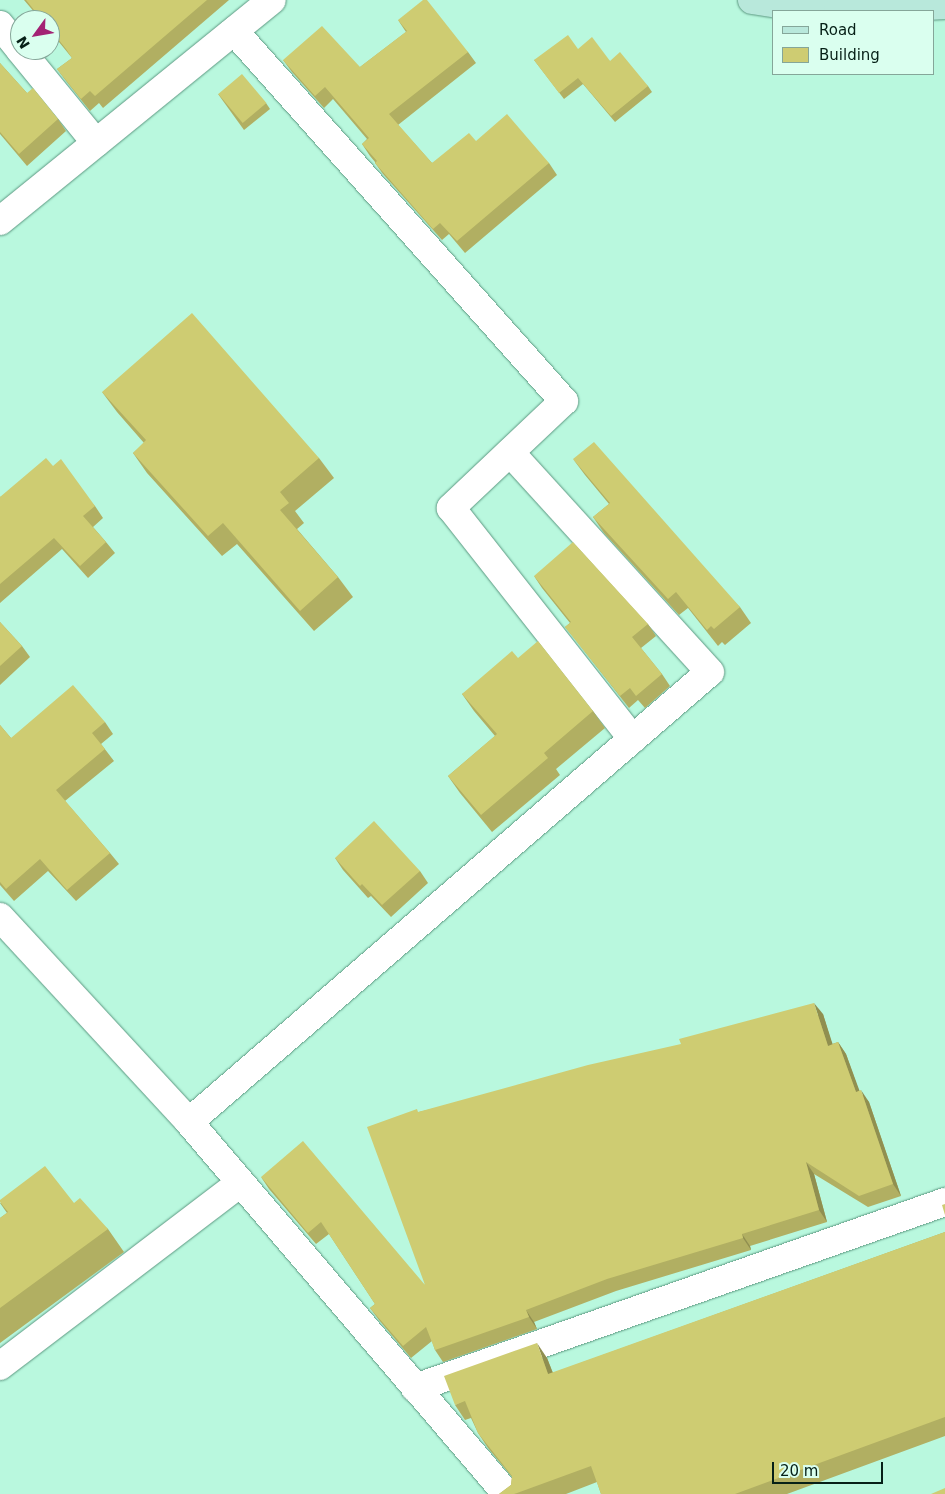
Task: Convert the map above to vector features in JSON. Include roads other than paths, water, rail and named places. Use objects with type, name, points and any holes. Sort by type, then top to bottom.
[{"type":"street","points":[[0,221],[272,0]]},
{"type":"street","points":[[752,0],[818,10]]},
{"type":"street","points":[[856,10],[945,5]]},
{"type":"street","points":[[0,25],[10,38]]},
{"type":"street","points":[[234,31],[564,402],[450,508],[633,739]]},
{"type":"street","points":[[28,60],[96,144]]},
{"type":"street","points":[[189,1122],[710,672],[510,452]]},
{"type":"street","points":[[0,917],[189,1122],[506,1494]]},
{"type":"street","points":[[0,1366],[240,1183]]},
{"type":"street","points":[[415,1388],[945,1202]]}]
